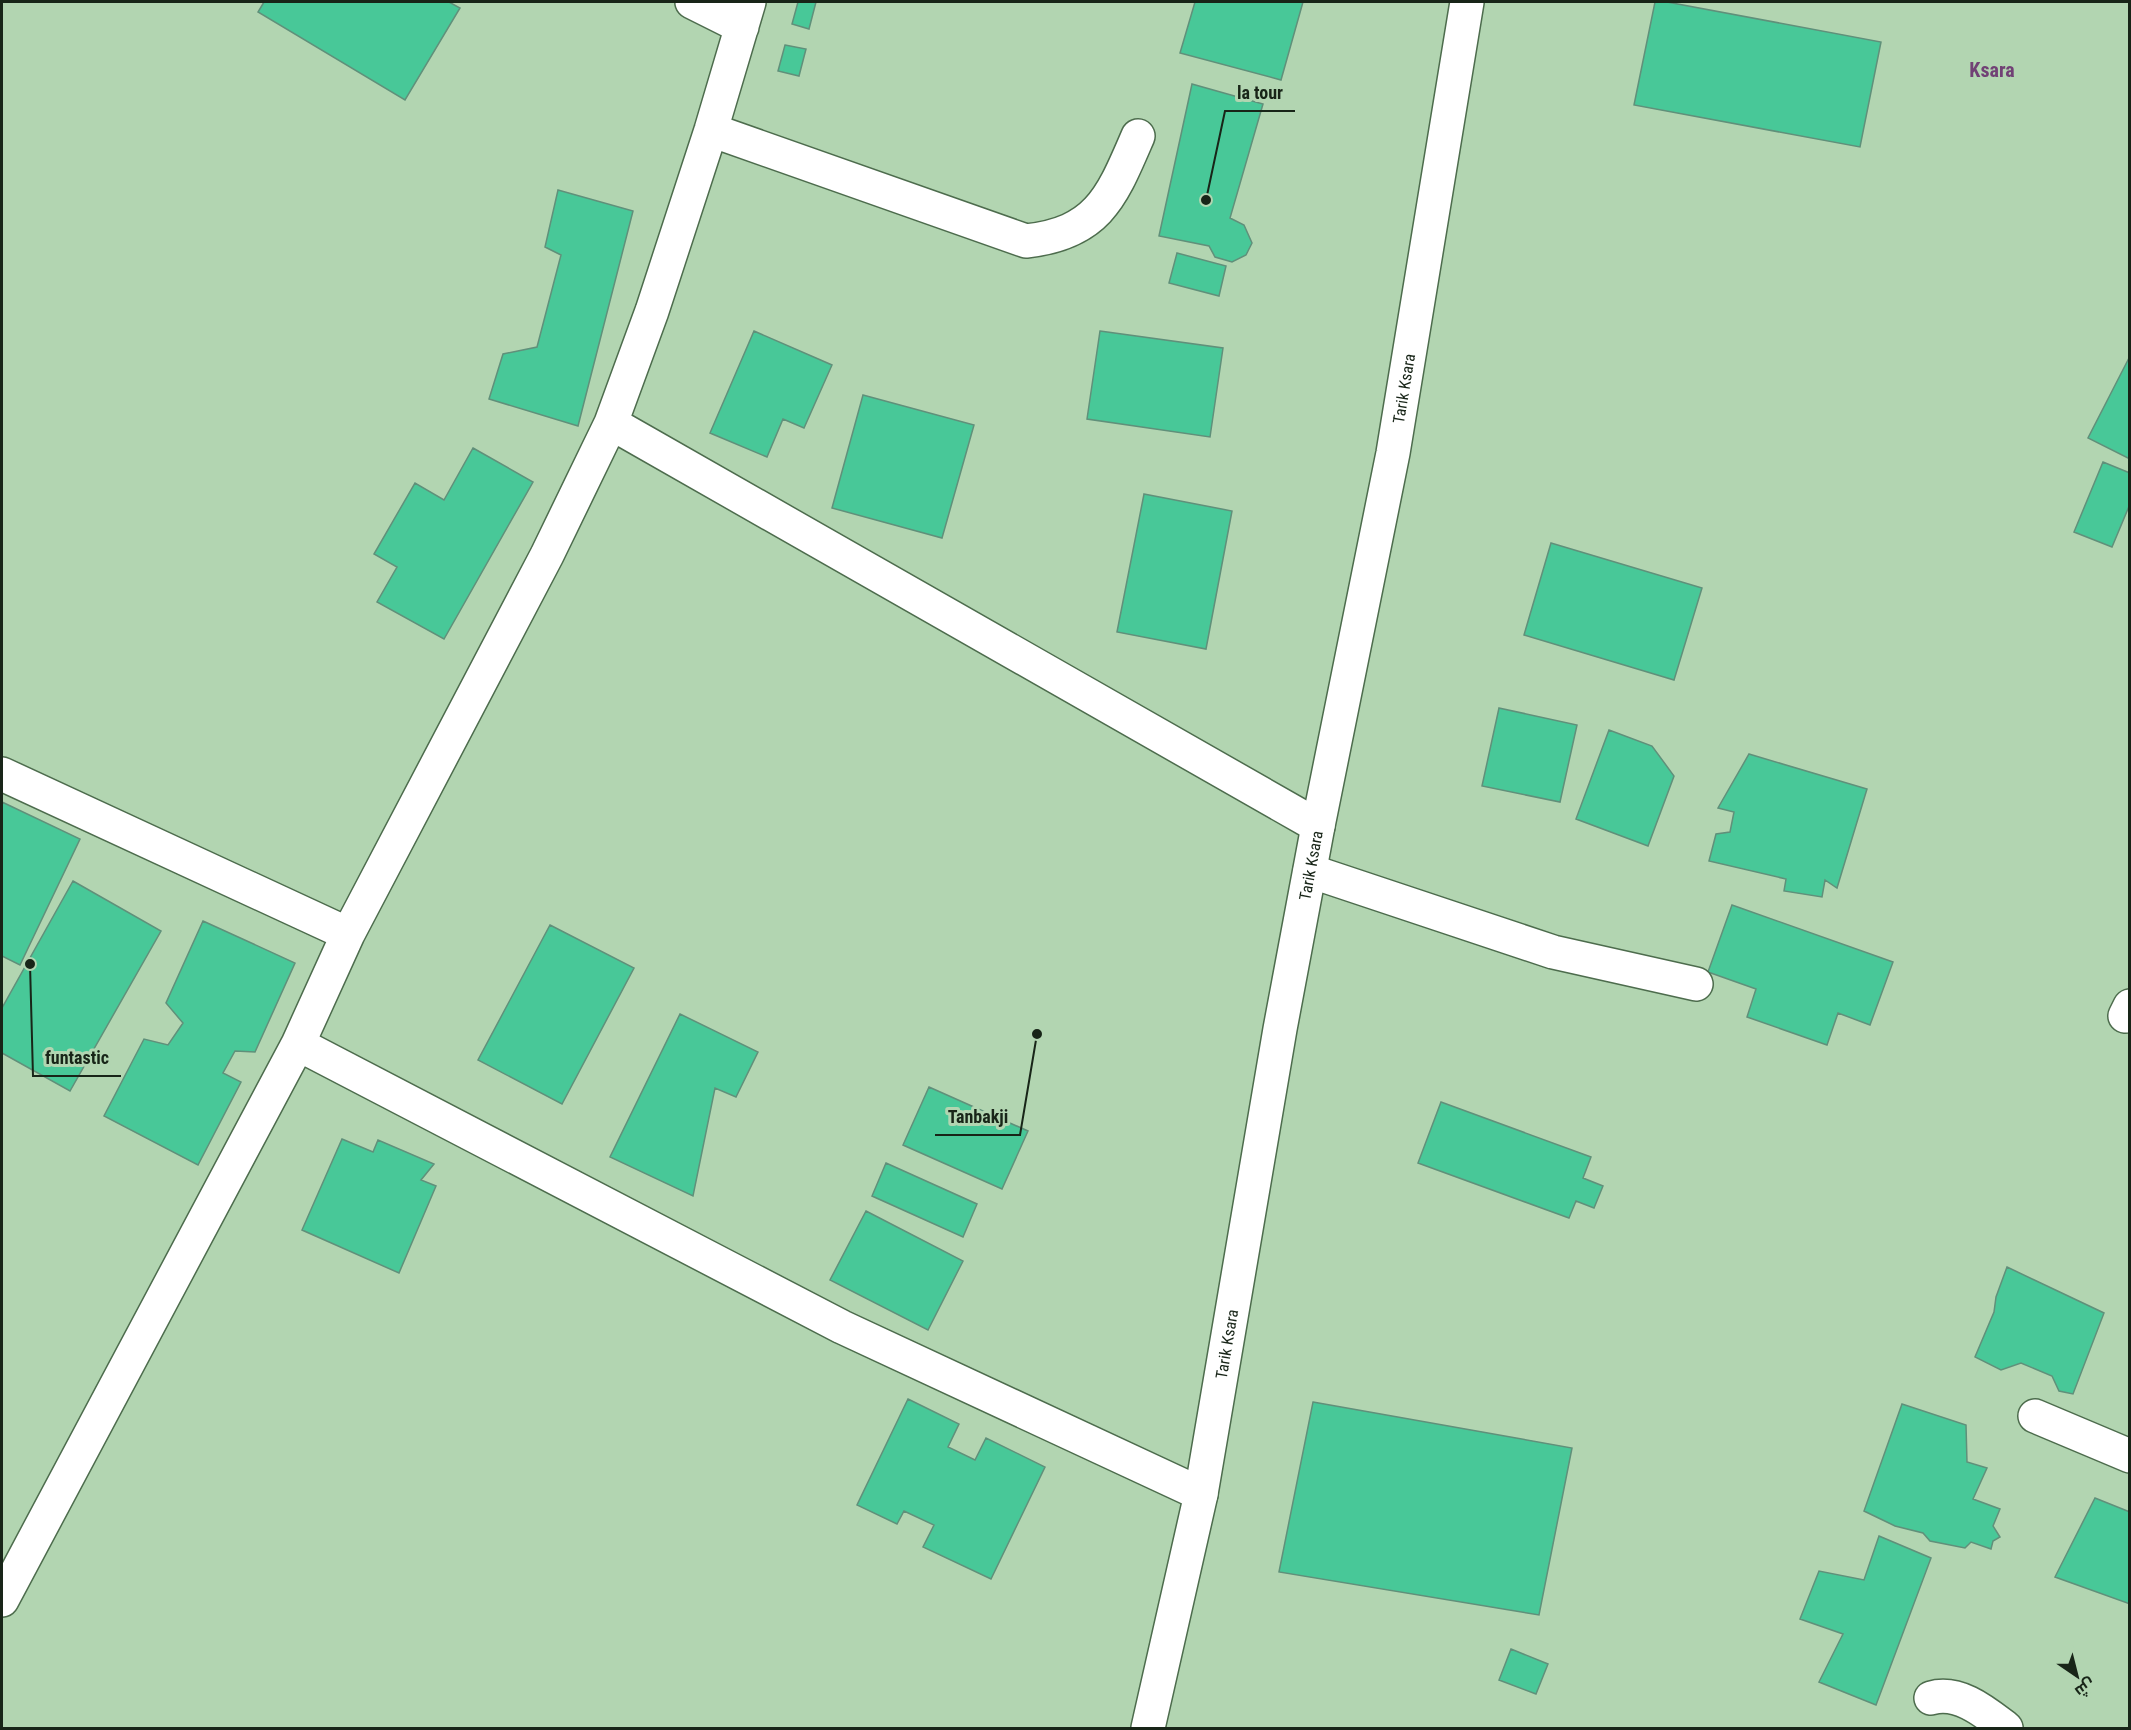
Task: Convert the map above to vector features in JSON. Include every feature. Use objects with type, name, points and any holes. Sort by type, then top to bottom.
[{"type":"street","points":[[2,1600],[298,1044],[348,934],[547,555],[611,423],[652,312],[711,130],[745,14],[692,2]]},
{"type":"street","name":"Tarik Ksara","points":[[1148,1728],[1201,1494],[1280,1029],[1393,453],[1467,2]]},
{"type":"street","points":[[711,130],[1026,241],[1051,238],[1077,227],[1098,212],[1117,185],[1138,136]]},
{"type":"street","points":[[611,423],[1318,826]]},
{"type":"street","points":[[2,774],[348,934]]},
{"type":"street","points":[[1310,871],[1553,952],[1696,984]]},
{"type":"street","points":[[298,1044],[842,1327],[1201,1494]]},
{"type":"street","points":[[2035,1416],[2130,1455]]},
{"type":"street","points":[[1931,1698],[1942,1695],[1976,1705],[2006,1728]]},
{"type":"building","points":[[264,2],[449,2],[460,8],[405,100],[258,12]]},
{"type":"building","points":[[798,2],[816,2],[809,29],[792,24]]},
{"type":"building","points":[[1195,2],[1303,2],[1281,80],[1180,53]]},
{"type":"building","points":[[1655,2],[1667,2],[1881,42],[1860,147],[1634,105]]},
{"type":"building","points":[[785,45],[806,49],[799,76],[778,71]]},
{"type":"building","points":[[1192,84],[1263,104],[1230,218],[1244,225],[1252,243],[1246,255],[1232,262],[1215,257],[1209,246],[1159,236]]},
{"type":"building","points":[[558,190],[633,211],[578,426],[489,399],[503,354],[537,347],[561,255],[545,247]]},
{"type":"building","points":[[1177,253],[1226,266],[1219,296],[1169,283]]},
{"type":"building","points":[[754,331],[832,365],[804,428],[783,419],[767,457],[710,433]]},
{"type":"building","points":[[1100,331],[1223,348],[1210,437],[1087,419]]},
{"type":"building","points":[[2130,356],[2130,459],[2088,438]]},
{"type":"building","points":[[863,395],[974,425],[942,538],[832,508]]},
{"type":"building","points":[[473,448],[533,482],[444,639],[377,602],[397,567],[374,554],[415,483],[444,500]]},
{"type":"building","points":[[2103,462],[2130,473],[2130,504],[2112,547],[2074,532]]},
{"type":"building","points":[[1144,494],[1232,511],[1206,649],[1117,632]]},
{"type":"building","points":[[1551,543],[1702,588],[1674,680],[1524,635]]},
{"type":"building","points":[[1499,708],[1577,725],[1560,802],[1482,786]]},
{"type":"building","points":[[1609,730],[1652,746],[1674,776],[1648,846],[1576,819]]},
{"type":"building","points":[[1749,754],[1867,789],[1837,888],[1825,880],[1822,897],[1784,891],[1786,879],[1709,861],[1716,834],[1730,832],[1734,812],[1718,808]]},
{"type":"building","points":[[2,802],[80,839],[20,965],[2,956]]},
{"type":"building","points":[[73,881],[161,931],[70,1091],[2,1053],[2,1008]]},
{"type":"building","points":[[1732,905],[1893,962],[1870,1025],[1838,1013],[1827,1045],[1747,1017],[1756,989],[1708,972]]},
{"type":"building","points":[[203,921],[295,963],[255,1052],[235,1051],[223,1073],[241,1082],[198,1165],[104,1116],[144,1039],[168,1045],[183,1023],[166,1003]]},
{"type":"building","points":[[550,925],[634,968],[562,1104],[478,1060]]},
{"type":"building","points":[[680,1014],[758,1052],[736,1097],[715,1088],[693,1196],[610,1157]]},
{"type":"building","points":[[929,1087],[1028,1131],[1002,1189],[903,1145]]},
{"type":"building","points":[[1441,1102],[1591,1157],[1583,1178],[1603,1186],[1594,1208],[1576,1201],[1569,1218],[1418,1163]]},
{"type":"building","points":[[342,1139],[373,1152],[378,1140],[434,1164],[421,1180],[436,1186],[399,1273],[302,1230]]},
{"type":"building","points":[[886,1163],[977,1204],[963,1237],[872,1196]]},
{"type":"building","points":[[866,1211],[963,1261],[928,1330],[830,1280]]},
{"type":"building","points":[[2007,1267],[2104,1313],[2073,1394],[2059,1391],[2052,1376],[2021,1363],[2001,1370],[1975,1357],[1994,1312],[1996,1297]]},
{"type":"building","points":[[908,1399],[959,1424],[948,1447],[975,1460],[986,1438],[1045,1467],[991,1579],[923,1547],[934,1525],[904,1511],[897,1524],[857,1505]]},
{"type":"building","points":[[1313,1402],[1572,1448],[1539,1615],[1279,1572]]},
{"type":"building","points":[[1902,1404],[1966,1425],[1967,1462],[1987,1468],[1973,1499],[2000,1509],[1993,1526],[2000,1537],[1993,1541],[1991,1549],[1971,1542],[1965,1548],[1930,1541],[1923,1533],[1895,1526],[1864,1511]]},
{"type":"building","points":[[2095,1498],[2130,1512],[2130,1604],[2055,1577]]},
{"type":"building","points":[[1879,1536],[1931,1558],[1876,1705],[1819,1682],[1843,1634],[1800,1619],[1819,1571],[1864,1580]]},
{"type":"building","points":[[1511,1649],[1548,1664],[1536,1694],[1499,1680]]},
{"type":"place","name":"la tour","points":[[1206,200]]},
{"type":"place","name":"funtastic","points":[[30,964]]},
{"type":"place","name":"Tanbakji","points":[[1037,1034]]},
{"type":"district","name":"Ksara","points":[[1992,70]]}]
